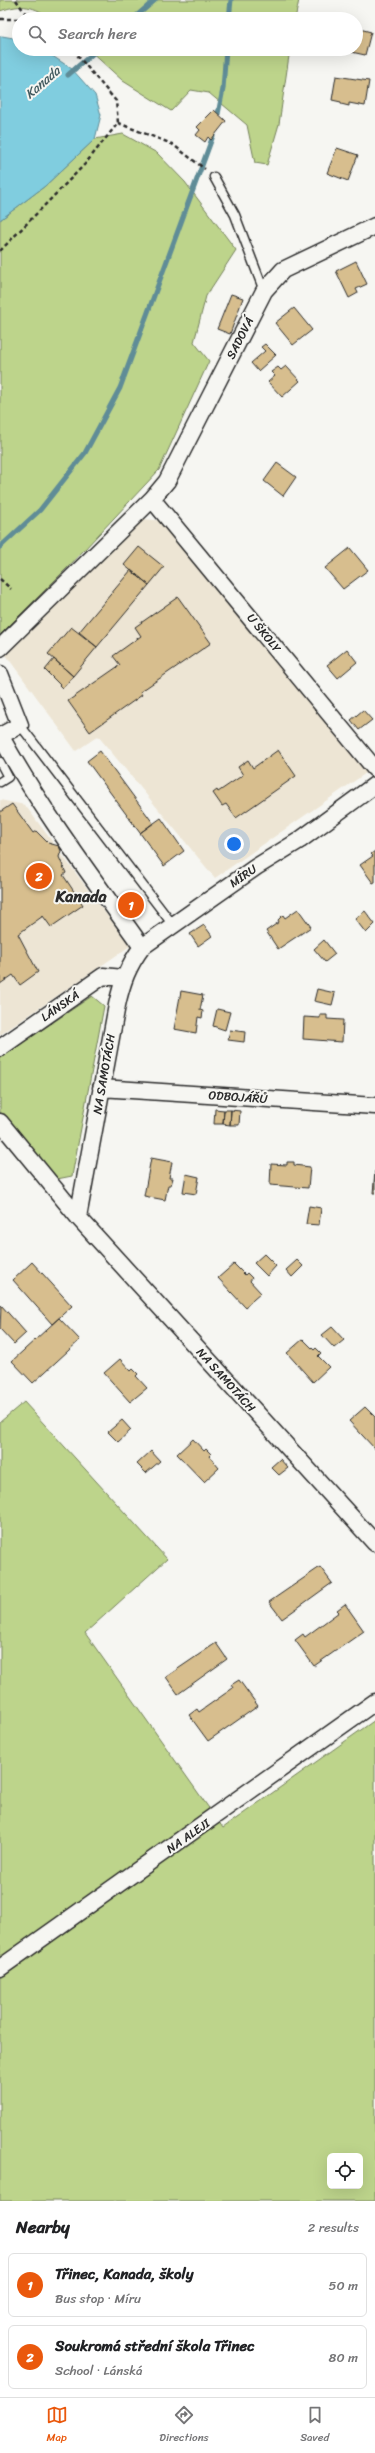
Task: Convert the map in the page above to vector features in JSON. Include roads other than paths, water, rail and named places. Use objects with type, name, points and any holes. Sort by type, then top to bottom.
[{"type":"street","name":"SADOVÁ","points":[[0,648],[152,498],[167,481],[264,291],[282,270],[375,226]]},
{"type":"street","name":"U ŠKOLY","points":[[152,498],[375,769]]},
{"type":"street","points":[[0,674],[20,725],[0,735],[15,763],[72,849],[142,947]]},
{"type":"street","name":"MÍRU","points":[[123,978],[130,963],[142,947],[256,867],[300,840],[375,785]]},
{"type":"street","name":"LÁNSKÁ","points":[[0,1048],[103,976],[123,978]]},
{"type":"street","name":"NA SAMOTÁCH","points":[[78,1217],[101,1088],[123,978]]},
{"type":"street","name":"ODBOJÁŘŮ","points":[[101,1088],[375,1106]]},
{"type":"street","name":"NA SAMOTÁCH","points":[[0,1122],[78,1217],[375,1543]]},
{"type":"street","name":"NA ALEJI","points":[[0,1968],[375,1702]]},
{"type":"lane","points":[[214,177],[235,215],[264,291]]},
{"type":"lane","points":[[20,725],[173,926]]},
{"type":"lane","points":[[0,762],[8,777],[0,782]]},
{"type":"water","points":[[0,37],[12,38],[12,56],[52,56],[72,69],[95,95],[101,115],[95,139],[45,186],[0,220]]},
{"type":"waterway","name":"Kanada","points":[[141,12],[155,0]]},
{"type":"waterway","points":[[230,12],[231,0]]},
{"type":"waterway","name":"Kanada","points":[[68,75],[90,56]]},
{"type":"waterway","points":[[217,119],[223,89],[225,56]]},
{"type":"waterway","points":[[0,547],[40,510],[85,453],[120,388],[214,133]]},
{"type":"place","name":"Soukromá střední škola Třinec","points":[[39,876]]},
{"type":"place","name":"Třinec, Kanada, školy","points":[[131,905]]},
{"type":"district","name":"Kanada","points":[[81,896]]}]
